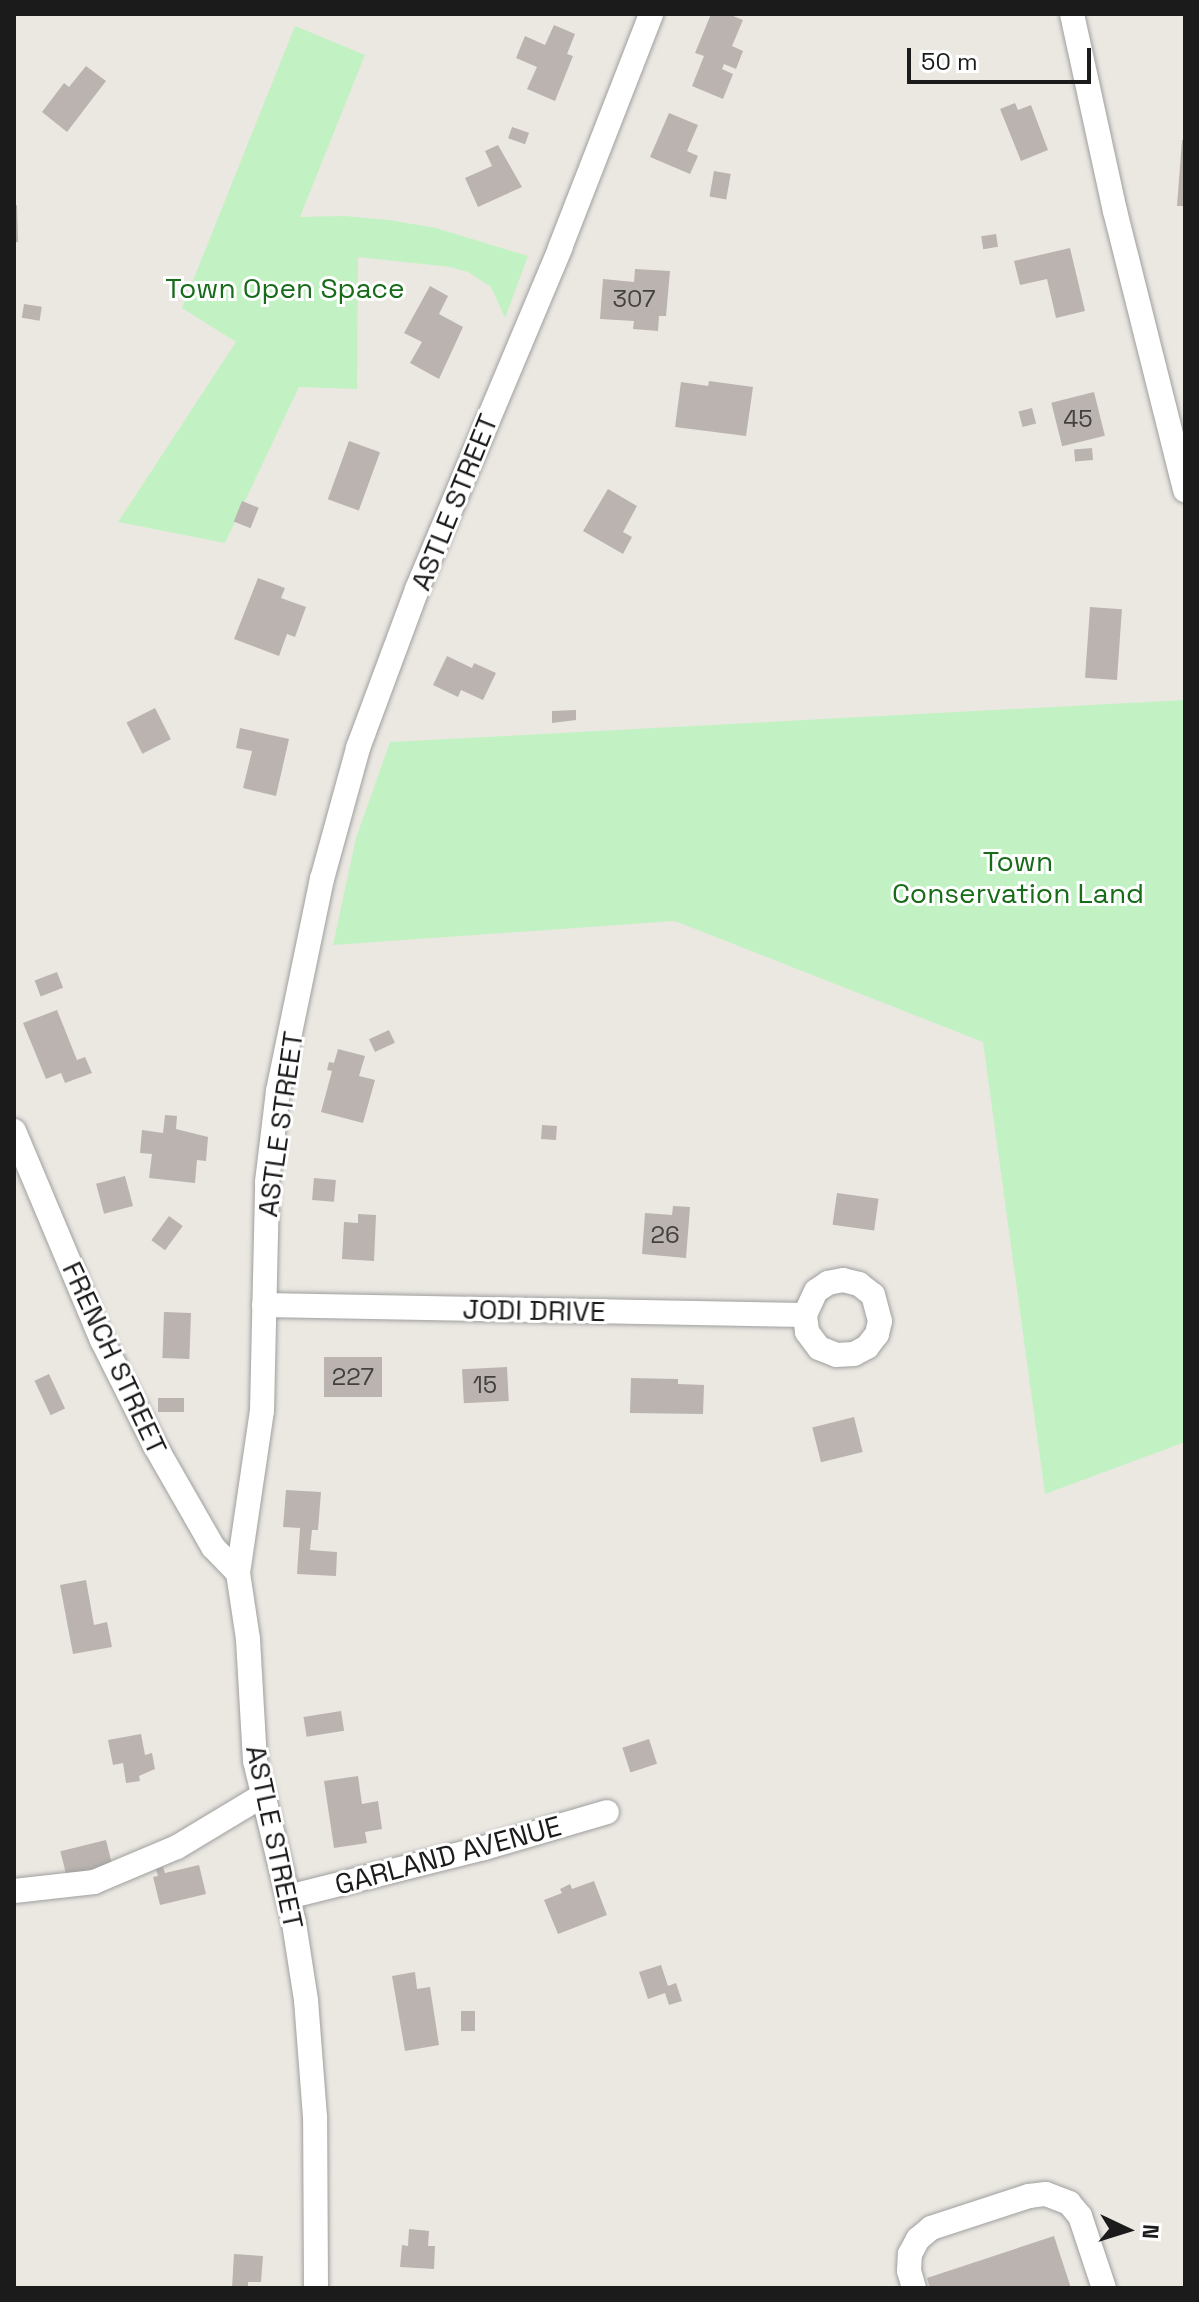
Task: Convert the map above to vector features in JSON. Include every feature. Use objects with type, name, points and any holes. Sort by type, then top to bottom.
[{"type":"street","name":"ASTLE STREET","points":[[316,2288],[315,2117],[306,2000],[288,1897],[262,1796],[252,1736],[248,1639],[238,1573],[262,1411],[267,1182],[278,1091],[322,879],[358,748],[417,589],[560,248],[651,14]]},
{"type":"street","points":[[1072,14],[1115,211],[1185,490]]},
{"type":"street","name":"FRENCH STREET","points":[[14,1131],[102,1340],[141,1418],[213,1547],[238,1573]]},
{"type":"street","name":"JODI DRIVE","points":[[264,1305],[805,1315]]},
{"type":"street","points":[[14,1891],[94,1882],[177,1847],[262,1796]]},
{"type":"street","name":"GARLAND AVENUE","points":[[288,1897],[484,1848],[607,1812]]},
{"type":"street","points":[[914,2288],[910,2254],[924,2233],[939,2224],[1037,2194],[1054,2195],[1075,2209],[1104,2288]]},
{"type":"green space","name":"Town Open Space","points":[[295,26],[365,55],[300,217],[344,216],[436,228],[528,256],[505,318],[491,287],[468,272],[450,267],[358,257],[357,389],[299,387],[225,543],[118,522],[236,342],[182,308]]},
{"type":"green space","name":"Town Conservation Land","points":[[1185,700],[1185,1442],[1045,1494],[983,1042],[675,921],[333,945],[356,838],[390,742]]},
{"type":"building","points":[[711,14],[728,14],[743,20],[732,46],[743,51],[736,69],[724,64],[722,69],[733,74],[723,99],[692,86],[704,56],[695,53]]},
{"type":"building","points":[[554,25],[575,34],[567,54],[573,56],[555,101],[527,89],[537,67],[516,58],[525,36],[545,45]]},
{"type":"building","points":[[86,66],[106,81],[67,132],[42,112],[64,83],[69,87]]},
{"type":"building","points":[[1015,103],[1018,110],[1031,105],[1048,150],[1021,161],[1000,109]]},
{"type":"building","points":[[669,113],[698,125],[687,151],[698,156],[690,174],[650,157]]},
{"type":"building","points":[[512,127],[529,133],[525,144],[508,138]]},
{"type":"building","points":[[1182,140],[1185,140],[1185,206],[1177,206]]},
{"type":"building","points":[[498,145],[522,187],[478,207],[465,178],[492,166],[485,151]]},
{"type":"building","points":[[714,171],[731,174],[726,200],[709,197]]},
{"type":"building","points":[[14,205],[17,205],[18,242],[14,243]]},
{"type":"building","points":[[996,234],[998,247],[983,249],[981,236]]},
{"type":"building","points":[[1070,248],[1085,311],[1056,318],[1047,279],[1020,285],[1014,261]]},
{"type":"building","points":[[635,269],[670,271],[666,316],[659,316],[658,331],[633,329],[634,321],[600,319],[603,279],[634,282]]},
{"type":"building","points":[[430,286],[448,296],[439,314],[463,327],[439,379],[410,363],[422,342],[404,333]]},
{"type":"building","points":[[24,304],[42,307],[40,321],[22,318]]},
{"type":"building","points":[[709,381],[753,387],[746,436],[675,427],[681,382],[708,386]]},
{"type":"building","points":[[1094,392],[1105,436],[1062,446],[1051,403]]},
{"type":"building","points":[[1032,408],[1036,423],[1023,427],[1018,412]]},
{"type":"building","points":[[349,441],[380,452],[359,511],[328,499]]},
{"type":"building","points":[[1092,448],[1093,460],[1075,462],[1074,450]]},
{"type":"building","points":[[608,489],[637,506],[623,532],[632,537],[623,554],[583,531]]},
{"type":"building","points":[[242,501],[259,508],[250,528],[234,521]]},
{"type":"building","points":[[258,578],[285,588],[281,598],[306,607],[295,637],[287,634],[279,656],[234,639]]},
{"type":"building","points":[[1090,607],[1122,609],[1117,680],[1085,678]]},
{"type":"building","points":[[447,656],[472,668],[474,663],[496,673],[483,700],[461,690],[458,697],[433,685]]},
{"type":"building","points":[[155,708],[171,739],[142,754],[126,723]]},
{"type":"building","points":[[576,710],[576,720],[552,723],[552,711]]},
{"type":"building","points":[[240,728],[289,739],[276,796],[243,788],[252,751],[236,748]]},
{"type":"building","points":[[57,972],[63,988],[41,996],[35,981]]},
{"type":"building","points":[[57,1010],[77,1060],[85,1057],[92,1073],[65,1083],[61,1073],[46,1079],[23,1023]]},
{"type":"building","points":[[389,1030],[395,1043],[375,1052],[369,1039]]},
{"type":"building","points":[[338,1049],[365,1056],[359,1076],[375,1080],[363,1123],[321,1112],[332,1071],[327,1070],[329,1062],[334,1063]]},
{"type":"building","points":[[165,1115],[177,1116],[176,1129],[208,1137],[206,1161],[197,1160],[195,1183],[149,1178],[152,1154],[140,1153],[142,1130],[163,1133]]},
{"type":"building","points":[[542,1125],[557,1126],[556,1140],[541,1139]]},
{"type":"building","points":[[125,1176],[133,1206],[104,1214],[96,1184]]},
{"type":"building","points":[[314,1178],[336,1180],[334,1202],[312,1200]]},
{"type":"building","points":[[837,1193],[879,1199],[874,1231],[833,1225]]},
{"type":"building","points":[[673,1206],[690,1207],[686,1258],[642,1254],[645,1213],[672,1215]]},
{"type":"building","points":[[358,1214],[376,1215],[374,1261],[342,1259],[344,1222],[358,1223]]},
{"type":"building","points":[[169,1216],[183,1226],[165,1250],[151,1240]]},
{"type":"building","points":[[164,1312],[191,1313],[189,1359],[162,1358]]},
{"type":"building","points":[[324,1357],[382,1357],[382,1397],[324,1397]]},
{"type":"building","points":[[507,1367],[509,1401],[464,1403],[462,1369]]},
{"type":"building","points":[[49,1374],[65,1408],[51,1415],[34,1381]]},
{"type":"building","points":[[631,1378],[678,1379],[678,1384],[704,1385],[703,1414],[630,1413]]},
{"type":"building","points":[[158,1398],[184,1398],[184,1412],[158,1412]]},
{"type":"building","points":[[854,1417],[863,1452],[821,1462],[812,1427]]},
{"type":"building","points":[[286,1490],[321,1492],[318,1530],[312,1530],[310,1550],[337,1552],[336,1576],[297,1574],[300,1528],[283,1527]]},
{"type":"building","points":[[86,1580],[94,1625],[107,1622],[112,1647],[73,1654],[60,1585]]},
{"type":"building","points":[[341,1711],[344,1731],[307,1737],[303,1717]]},
{"type":"building","points":[[141,1734],[145,1755],[152,1753],[155,1769],[139,1776],[140,1781],[126,1783],[123,1763],[113,1765],[108,1740]]},
{"type":"building","points":[[649,1739],[657,1764],[630,1772],[622,1748]]},
{"type":"building","points":[[358,1776],[362,1804],[378,1801],[382,1829],[365,1832],[367,1843],[334,1848],[324,1781]]},
{"type":"building","points":[[106,1840],[112,1864],[66,1876],[60,1851]]},
{"type":"building","points":[[199,1865],[206,1894],[160,1905],[153,1877],[158,1876],[156,1869],[163,1867],[165,1873]]},
{"type":"building","points":[[594,1881],[607,1915],[558,1934],[544,1900],[562,1893],[560,1889],[570,1884],[572,1889]]},
{"type":"building","points":[[661,1965],[668,1986],[676,1983],[682,2001],[669,2005],[665,1993],[648,1999],[639,1972]]},
{"type":"building","points":[[415,1972],[417,1989],[430,1987],[439,2045],[405,2051],[392,1976]]},
{"type":"building","points":[[461,2011],[475,2011],[475,2031],[461,2031]]},
{"type":"building","points":[[409,2229],[429,2231],[428,2246],[435,2246],[434,2269],[400,2267],[402,2245],[408,2246]]},
{"type":"building","points":[[1054,2236],[1071,2288],[930,2288],[927,2278]]},
{"type":"building","points":[[234,2254],[263,2256],[261,2282],[248,2282],[248,2288],[232,2288]]}]
